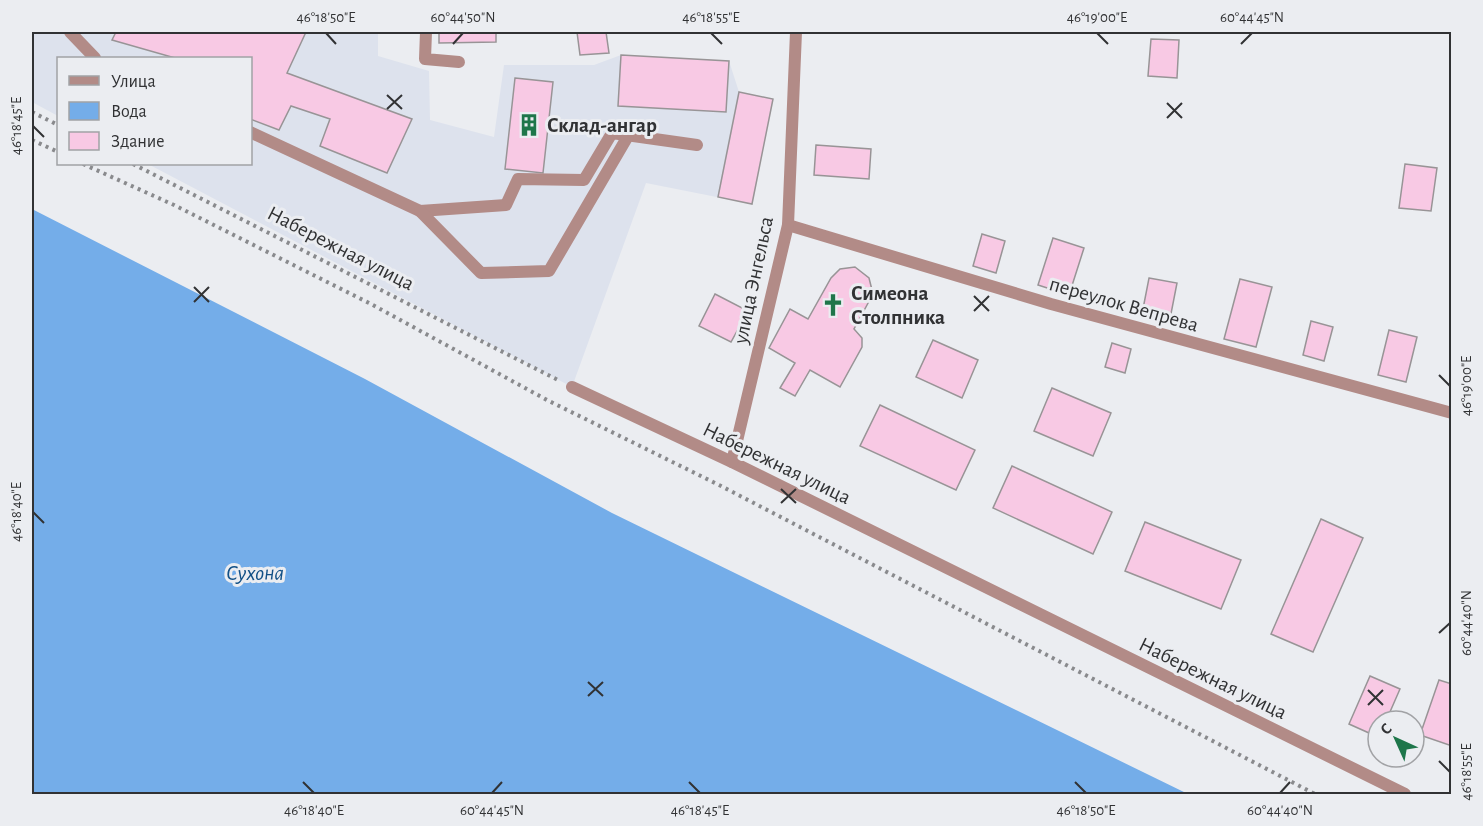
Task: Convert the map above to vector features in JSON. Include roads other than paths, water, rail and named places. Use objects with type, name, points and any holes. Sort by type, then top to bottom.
[{"type":"street","points":[[70,32],[94,57]]},
{"type":"street","points":[[426,32],[425,59],[459,62]]},
{"type":"street","name":"улица Энгельса","points":[[732,462],[788,225],[796,32]]},
{"type":"street","points":[[252,133],[420,211],[481,273],[549,271],[628,135]]},
{"type":"street","points":[[420,211],[506,205],[518,179],[584,180],[612,133],[697,145]]},
{"type":"street","name":"переулок Вепрева","points":[[788,225],[1052,304],[1333,383],[1452,413]]},
{"type":"street","name":"Набережная улица","points":[[572,387],[732,462],[1405,795]]},
{"type":"water","name":"Сухона","points":[[32,209],[365,379],[612,513],[1188,794],[32,794]]},
{"type":"place","name":"Склад-ангар","points":[[529,125]]},
{"type":"place","name":"Симеона Столпника","points":[[833,305]]}]
